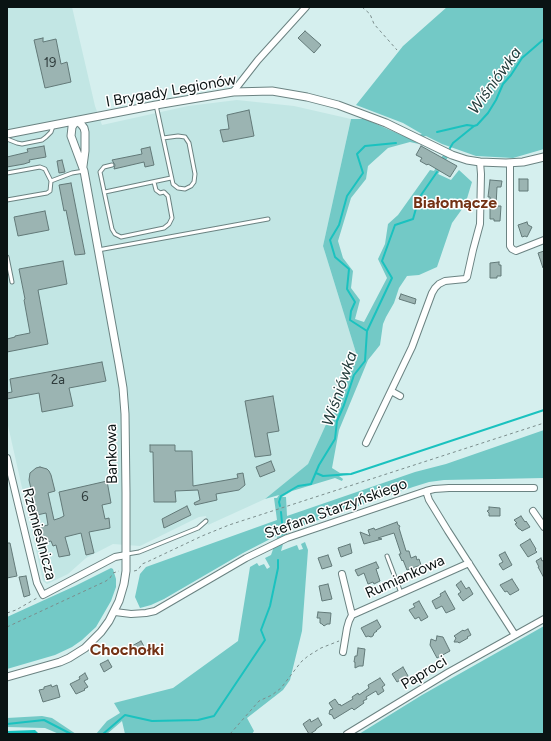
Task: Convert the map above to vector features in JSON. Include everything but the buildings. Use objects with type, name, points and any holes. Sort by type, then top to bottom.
[{"type":"street","points":[[233,92],[258,60],[306,7]]},
{"type":"street","name":"I Brygady Legionów","points":[[7,134],[156,105],[233,92],[272,91],[307,97],[338,105],[386,123],[452,155],[467,160],[510,163],[524,162],[544,156]]},
{"type":"street","points":[[85,132],[96,117]]},
{"type":"street","points":[[72,136],[72,127],[76,121],[81,124],[85,132]]},
{"type":"street","points":[[54,125],[64,129],[72,136]]},
{"type":"street","name":"Bankowa","points":[[83,169],[85,132]]},
{"type":"street","name":"Bankowa","points":[[7,677],[60,662],[85,648],[101,632],[115,612],[122,593],[126,571],[125,414],[123,388],[83,169],[72,136]]},
{"type":"street","points":[[366,443],[412,347],[435,288],[445,281],[465,279],[468,277],[472,250],[480,224],[480,162]]},
{"type":"street","points":[[510,163],[510,246],[512,249],[516,250],[544,240]]},
{"type":"street","points":[[391,391],[400,396]]},
{"type":"street","name":"Rzemieślnicza","points":[[7,458],[37,583],[43,595],[115,557],[126,555]]},
{"type":"street","name":"Stefana Starzyńskiego","points":[[115,612],[131,614],[146,613],[155,610],[246,558],[287,538],[426,491],[449,488],[534,488]]},
{"type":"street","points":[[426,491],[429,500],[515,635]]},
{"type":"street","points":[[534,511],[544,528]]},
{"type":"street","name":"Rumiankowa","points":[[352,615],[469,563]]},
{"type":"street","name":"Rumiankowa","points":[[342,574],[352,615],[347,628],[343,652]]},
{"type":"street","name":"Paproci","points":[[347,734],[449,672],[544,619]]},
{"type":"lane","points":[[156,105],[171,178],[173,184],[178,188],[185,189],[191,186],[194,182],[195,174],[189,143],[185,137],[178,136],[163,138]]},
{"type":"lane","points":[[7,139],[22,144],[42,140],[51,132],[54,125]]},
{"type":"lane","points":[[112,166],[104,167],[100,172],[112,229],[115,234],[121,237],[164,228],[169,224],[172,218],[168,196],[164,192],[160,193],[156,190],[154,182]]},
{"type":"lane","points":[[7,174],[40,167],[46,171],[51,181],[50,191],[47,193],[7,200]]},
{"type":"lane","points":[[51,181],[83,169]]},
{"type":"lane","points":[[105,192],[171,178]]},
{"type":"lane","points":[[98,250],[268,220]]},
{"type":"lane","points":[[7,257],[12,282]]},
{"type":"lane","points":[[126,555],[139,552],[198,528],[206,521]]},
{"type":"lane","points":[[387,556],[401,593]]},
{"type":"path","points":[[362,7],[370,14],[374,24],[397,50]]},
{"type":"path","points":[[7,627],[106,581],[115,572],[137,570],[147,562],[228,525],[544,423]]},
{"type":"path","points":[[7,613],[16,610],[43,595]]},
{"type":"path","points":[[230,734],[260,701],[272,695],[281,688],[301,662],[308,656],[321,648],[345,639]]},
{"type":"shaded area","points":[[7,7],[72,7],[95,106],[102,125],[188,106],[237,100],[294,106],[351,119],[323,246],[357,356],[308,464],[265,499],[208,525],[206,516],[199,517],[140,546],[113,544],[86,558],[68,574],[47,584],[43,581],[7,421]]},
{"type":"shaded area","points":[[447,7],[544,7],[544,149],[513,158],[476,156],[442,144],[426,136],[412,140],[419,144],[410,142],[388,148],[368,166],[366,179],[351,198],[338,241],[343,258],[353,271],[351,288],[360,300],[355,319],[364,322],[387,278],[378,259],[385,244],[388,224],[398,215],[430,170],[434,171],[447,148],[452,150],[438,174],[451,180],[459,170],[472,182],[465,205],[452,223],[437,267],[419,275],[407,276],[399,288],[394,303],[383,324],[380,345],[368,360],[339,430],[332,468],[340,473],[351,473],[339,476],[343,479],[342,481],[335,478],[292,491],[282,497],[286,497],[287,516],[544,430],[544,478],[444,480],[429,482],[287,531],[287,538],[281,551],[297,545],[299,550],[303,549],[301,544],[305,542],[308,550],[302,631],[290,680],[283,690],[247,718],[254,731],[252,734],[125,734],[122,721],[107,734],[96,734],[107,721],[120,713],[114,703],[173,688],[238,641],[250,567],[257,563],[259,566],[264,564],[267,569],[270,567],[265,558],[271,555],[278,535],[151,605],[140,608],[135,597],[140,574],[146,567],[277,520],[274,498],[277,498],[279,495],[265,499],[308,464],[357,356],[323,246],[351,119],[365,119],[408,138],[422,134],[403,123],[356,105],[403,46]]},
{"type":"shaded area","points":[[111,568],[113,569],[116,579],[116,587],[111,601],[96,627],[72,647],[55,655],[7,669],[7,617]]},
{"type":"shaded area","points":[[544,626],[544,734],[359,734],[422,695]]},
{"type":"shaded area","points":[[42,716],[52,718],[76,734],[59,734],[45,728],[7,727],[7,718]]},
{"type":"shaded area","points":[[35,730],[39,734],[7,734],[7,731]]},
{"type":"waterway","name":"Wiśniówka","points":[[437,132],[467,125],[477,125],[488,113],[503,84],[522,58],[544,39]]},
{"type":"waterway","points":[[450,148],[453,143],[474,126]]},
{"type":"waterway","name":"Wiśniówka","points":[[280,506],[279,502],[281,496],[298,486],[311,484],[319,465],[335,439],[337,421],[354,375],[365,361],[367,331],[350,320],[351,311],[355,302],[347,289],[349,269],[335,257],[330,240],[339,225],[347,196],[363,173],[357,154],[365,146],[396,143]]},
{"type":"waterway","points":[[367,331],[392,278],[382,261],[395,225],[413,219],[419,198],[437,172]]},
{"type":"waterway","points":[[316,473],[323,476],[351,474],[544,410]]},
{"type":"waterway","name":"Wiśniówka","points":[[281,512],[282,523]]},
{"type":"waterway","name":"Wiśniówka","points":[[103,734],[125,715],[152,721],[198,720],[214,716],[265,640],[261,630],[270,606],[278,568],[278,560]]},
{"type":"waterway","name":"Wiśniówka","points":[[7,724],[44,720],[71,734]]},
{"type":"district","name":"Białomącze","points":[[455,203]]},
{"type":"district","name":"Chochołki","points":[[127,650]]}]
